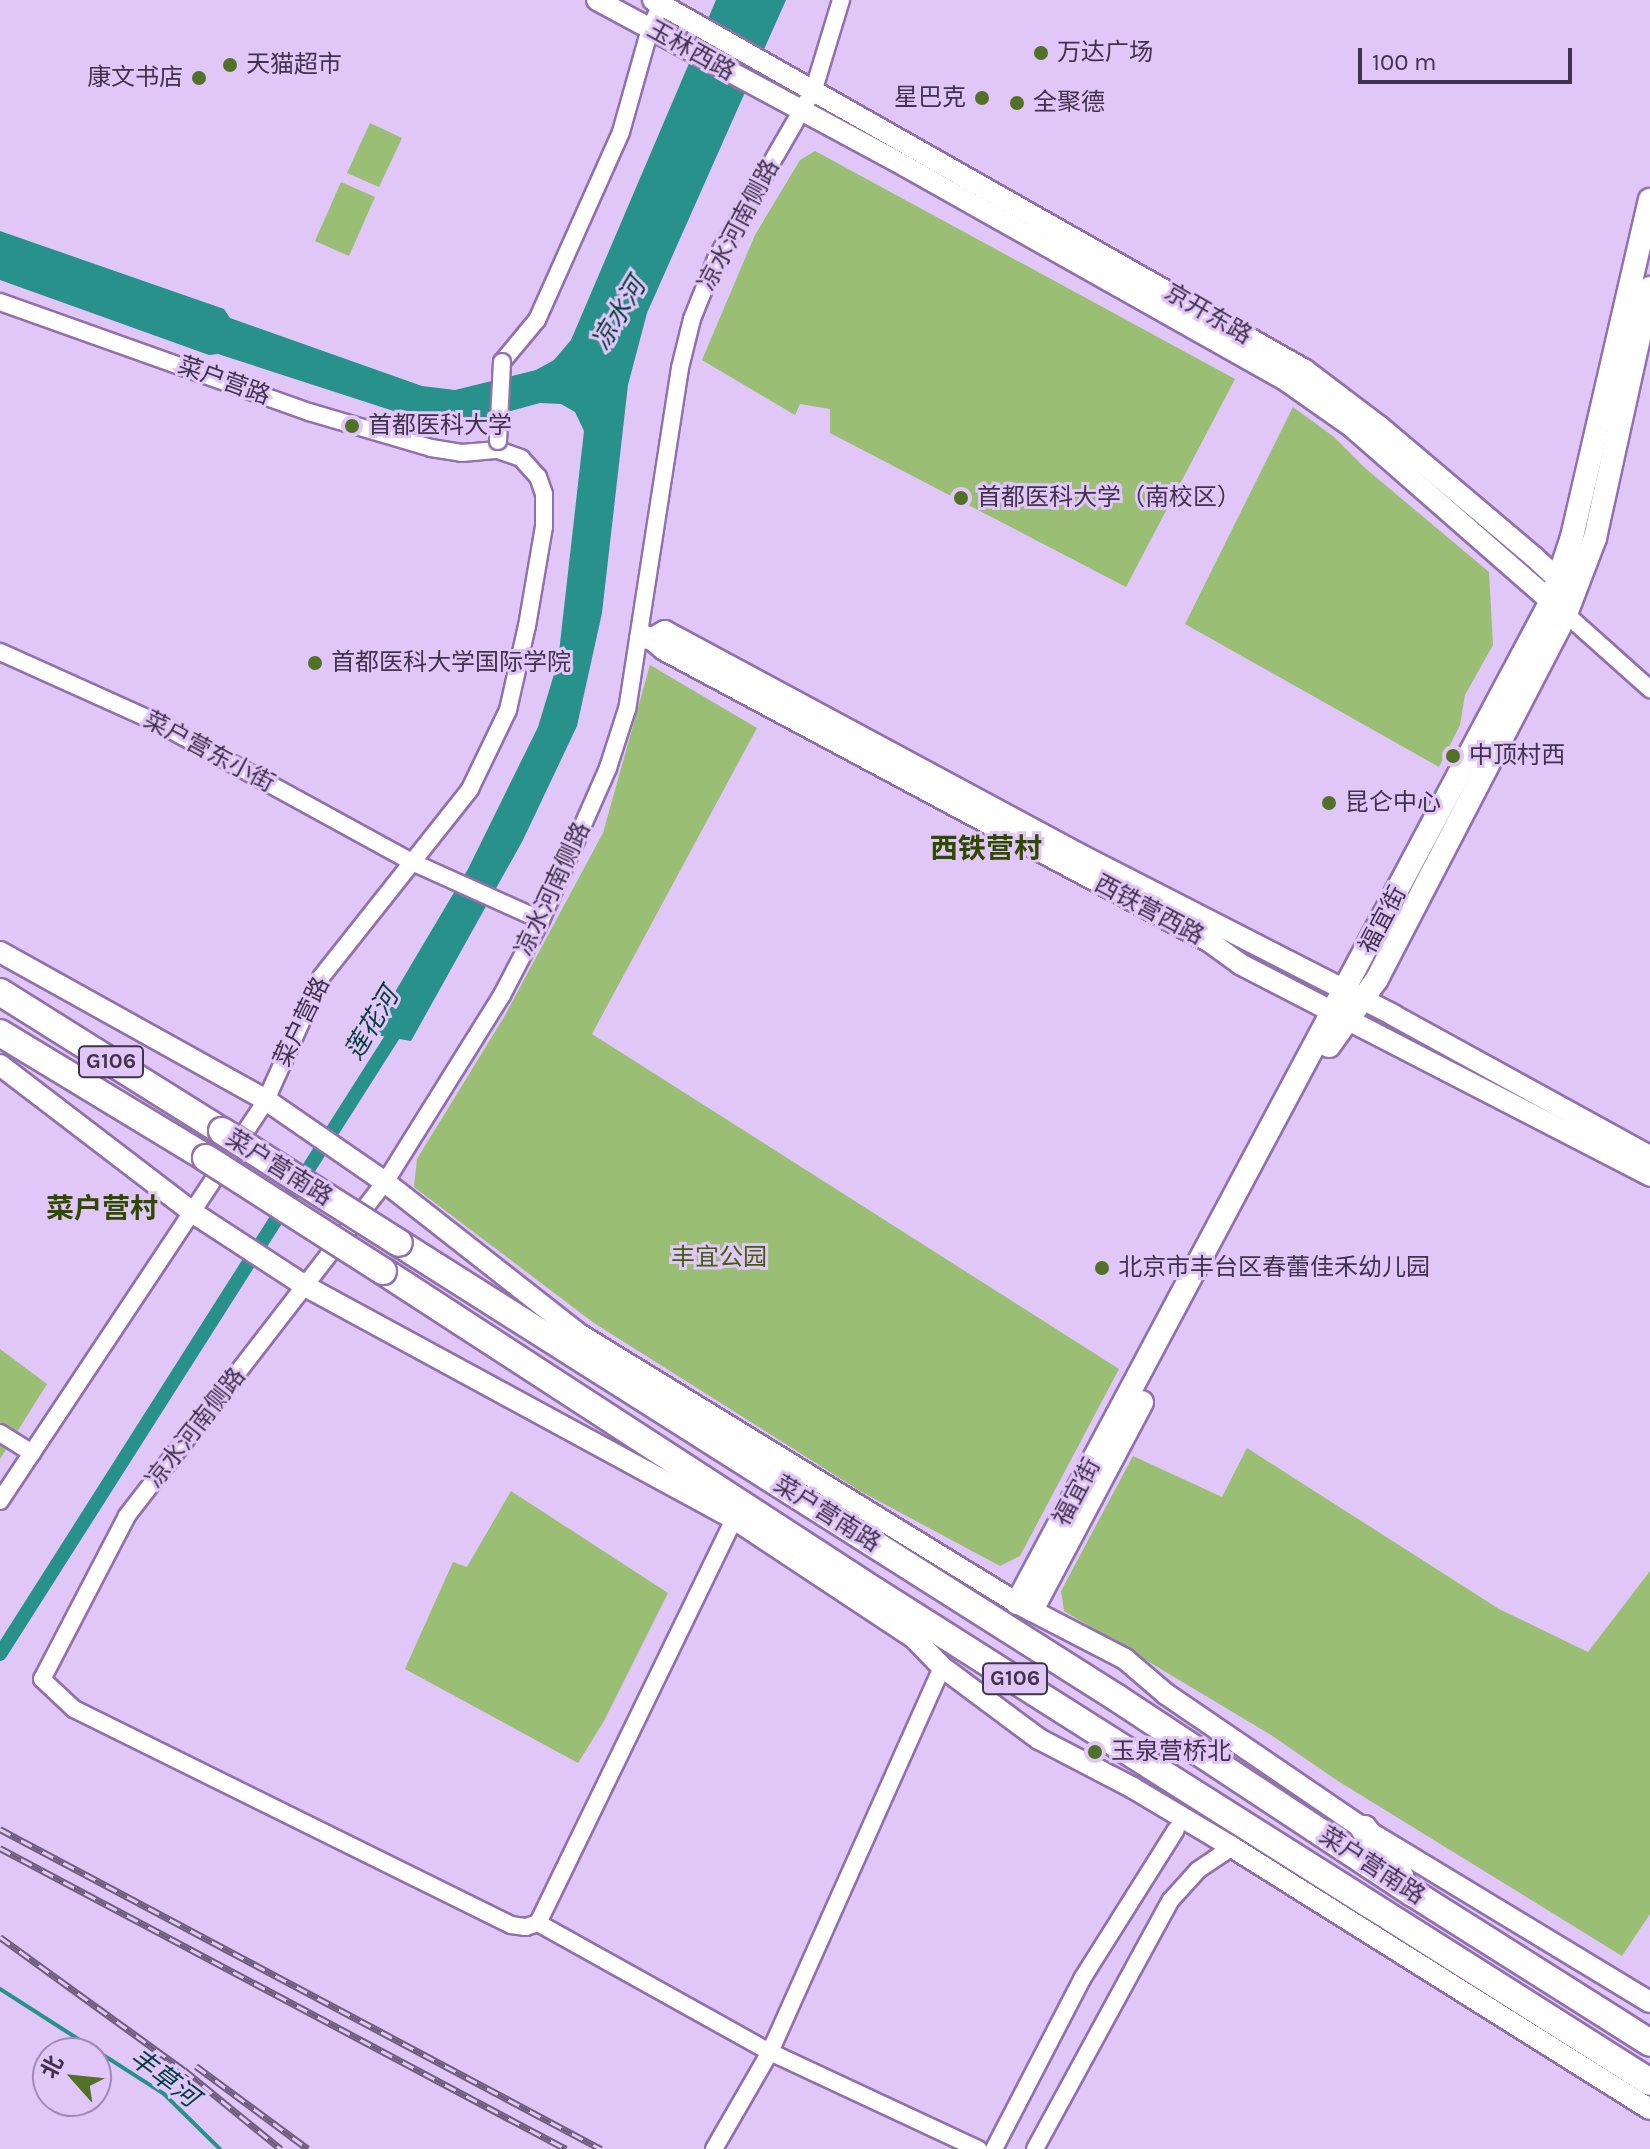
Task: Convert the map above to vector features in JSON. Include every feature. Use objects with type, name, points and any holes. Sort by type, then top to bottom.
[{"type":"highway","name":"菜户营南路","points":[[0,992],[1105,1690],[1413,1893],[1650,2043]]},
{"type":"highway","name":"菜户营南路","points":[[0,1033],[206,1158],[875,1591],[1650,2082]]},
{"type":"highway","points":[[875,1591],[915,1639]]},
{"type":"highway","points":[[1364,1829],[1413,1893]]},
{"type":"main road","name":"福宜街","points":[[1558,609],[1559,580],[1650,200]]},
{"type":"main road","name":"福宜街","points":[[1025,1607],[1329,1046],[1347,1005],[1377,979],[1595,538],[1650,288]]},
{"type":"street","name":"玉林西路","points":[[597,0],[793,107]]},
{"type":"street","name":"凉水河南侧路","points":[[538,1923],[526,1927],[511,1925],[74,1709],[42,1679],[127,1516],[307,1287],[385,1182],[502,995],[541,920],[608,768],[627,709],[644,637],[680,368],[692,319],[716,259],[793,107],[814,89],[841,0]]},
{"type":"street","name":"玉林西路","points":[[659,1],[795,77]]},
{"type":"street","points":[[498,446],[502,362],[537,320],[621,132],[659,1]]},
{"type":"street","name":"京开东路","points":[[795,77],[1305,370],[1379,426],[1559,580]]},
{"type":"street","name":"京开东路","points":[[793,107],[1139,297],[1322,404],[1650,689]]},
{"type":"street","name":"菜户营路","points":[[0,302],[309,412],[431,448],[462,453],[498,446],[521,458],[538,477],[544,494],[544,527],[527,626],[508,710],[470,789],[322,976],[266,1100],[0,1501]]},
{"type":"street","name":"西铁营西路","points":[[644,637],[665,631],[1079,854],[1650,1176]]},
{"type":"street","name":"菜户营东小街","points":[[0,652],[160,724],[412,862],[541,920]]},
{"type":"street","name":"菜户营南路","points":[[0,952],[266,1100],[385,1182],[579,1334],[1025,1607],[1125,1659],[1169,1697],[1364,1829],[1650,2002]]},
{"type":"street","name":"西铁营西路","points":[[1347,1005],[1650,1156]]},
{"type":"street","points":[[0,1065],[192,1212],[307,1287],[734,1519],[915,1639],[942,1667],[1039,1739],[1133,1788],[1232,1847],[1650,2109]]},
{"type":"street","points":[[0,1433],[32,1453]]},
{"type":"street","points":[[734,1519],[538,1923],[770,2052],[978,2149]]},
{"type":"street","points":[[714,2149],[770,2052],[942,1667]]},
{"type":"street","points":[[994,2149],[1082,1979],[1176,1830]]},
{"type":"street","points":[[1035,2149],[1171,1900],[1198,1870],[1232,1847]]},
{"type":"green space","points":[[370,123],[402,138],[379,187],[347,173]]},
{"type":"green space","points":[[815,151],[1235,379],[1126,587],[830,433],[830,409],[800,404],[795,415],[702,360],[755,235],[800,160]]},
{"type":"green space","points":[[341,182],[375,197],[349,256],[315,241]]},
{"type":"green space","points":[[1293,407],[1334,437],[1365,468],[1489,572],[1493,645],[1465,695],[1460,725],[1439,767],[1185,624]]},
{"type":"green space","name":"丰宜公园","points":[[650,665],[757,728],[592,1034],[1119,1369],[1020,1556],[1000,1566],[860,1491],[594,1323],[414,1187],[417,1159],[504,1017],[603,833]]},
{"type":"green space","points":[[0,1349],[47,1384],[0,1459]]},
{"type":"green space","points":[[1247,1448],[1499,1609],[1588,1652],[1650,1571],[1650,1914],[1622,1956],[1338,1781],[1271,1735],[1064,1611],[1061,1591],[1133,1456],[1222,1497]]},
{"type":"green space","points":[[511,1491],[668,1593],[604,1721],[578,1763],[405,1669],[453,1562],[467,1567]]},
{"type":"water","name":"凉水河","points":[[716,0],[786,0],[647,313],[628,385],[602,613],[577,726],[523,840],[411,1041],[370,1034],[468,869],[538,727],[558,661],[584,431],[575,412],[561,404],[540,403],[459,425],[409,416],[218,354],[209,355],[0,280],[0,231],[224,309],[230,318],[422,386],[455,390],[536,370],[554,360],[571,340]]},
{"type":"waterway","name":"莲花河","points":[[0,1654],[401,1023]]},
{"type":"waterway","name":"丰草河","points":[[0,1989],[164,2094],[220,2149]]},
{"type":"railway","points":[[0,1829],[601,2149]]},
{"type":"railway","points":[[0,1848],[566,2149]]},
{"type":"railway","points":[[0,1937],[184,2070],[281,2149]]},
{"type":"railway","points":[[196,2066],[308,2149]]},
{"type":"place","name":"万达广场","points":[[1041,53]]},
{"type":"place","name":"天猫超市","points":[[230,65]]},
{"type":"place","name":"康文书店","points":[[199,78]]},
{"type":"place","name":"星巴克","points":[[982,98]]},
{"type":"place","name":"全聚德","points":[[1017,103]]},
{"type":"place","name":"首都医科大学","points":[[352,426]]},
{"type":"place","name":"首都医科大学（南校区）","points":[[961,498]]},
{"type":"place","name":"首都医科大学国际学院","points":[[315,663]]},
{"type":"place","name":"中顶村西","points":[[1453,756]]},
{"type":"place","name":"昆仑中心","points":[[1329,803]]},
{"type":"place","name":"北京市丰台区春蕾佳禾幼儿园","points":[[1102,1268]]},
{"type":"place","name":"玉泉营桥北","points":[[1095,1752]]},
{"type":"district","name":"西铁营村","points":[[986,849]]},
{"type":"district","name":"菜户营村","points":[[102,1209]]}]
